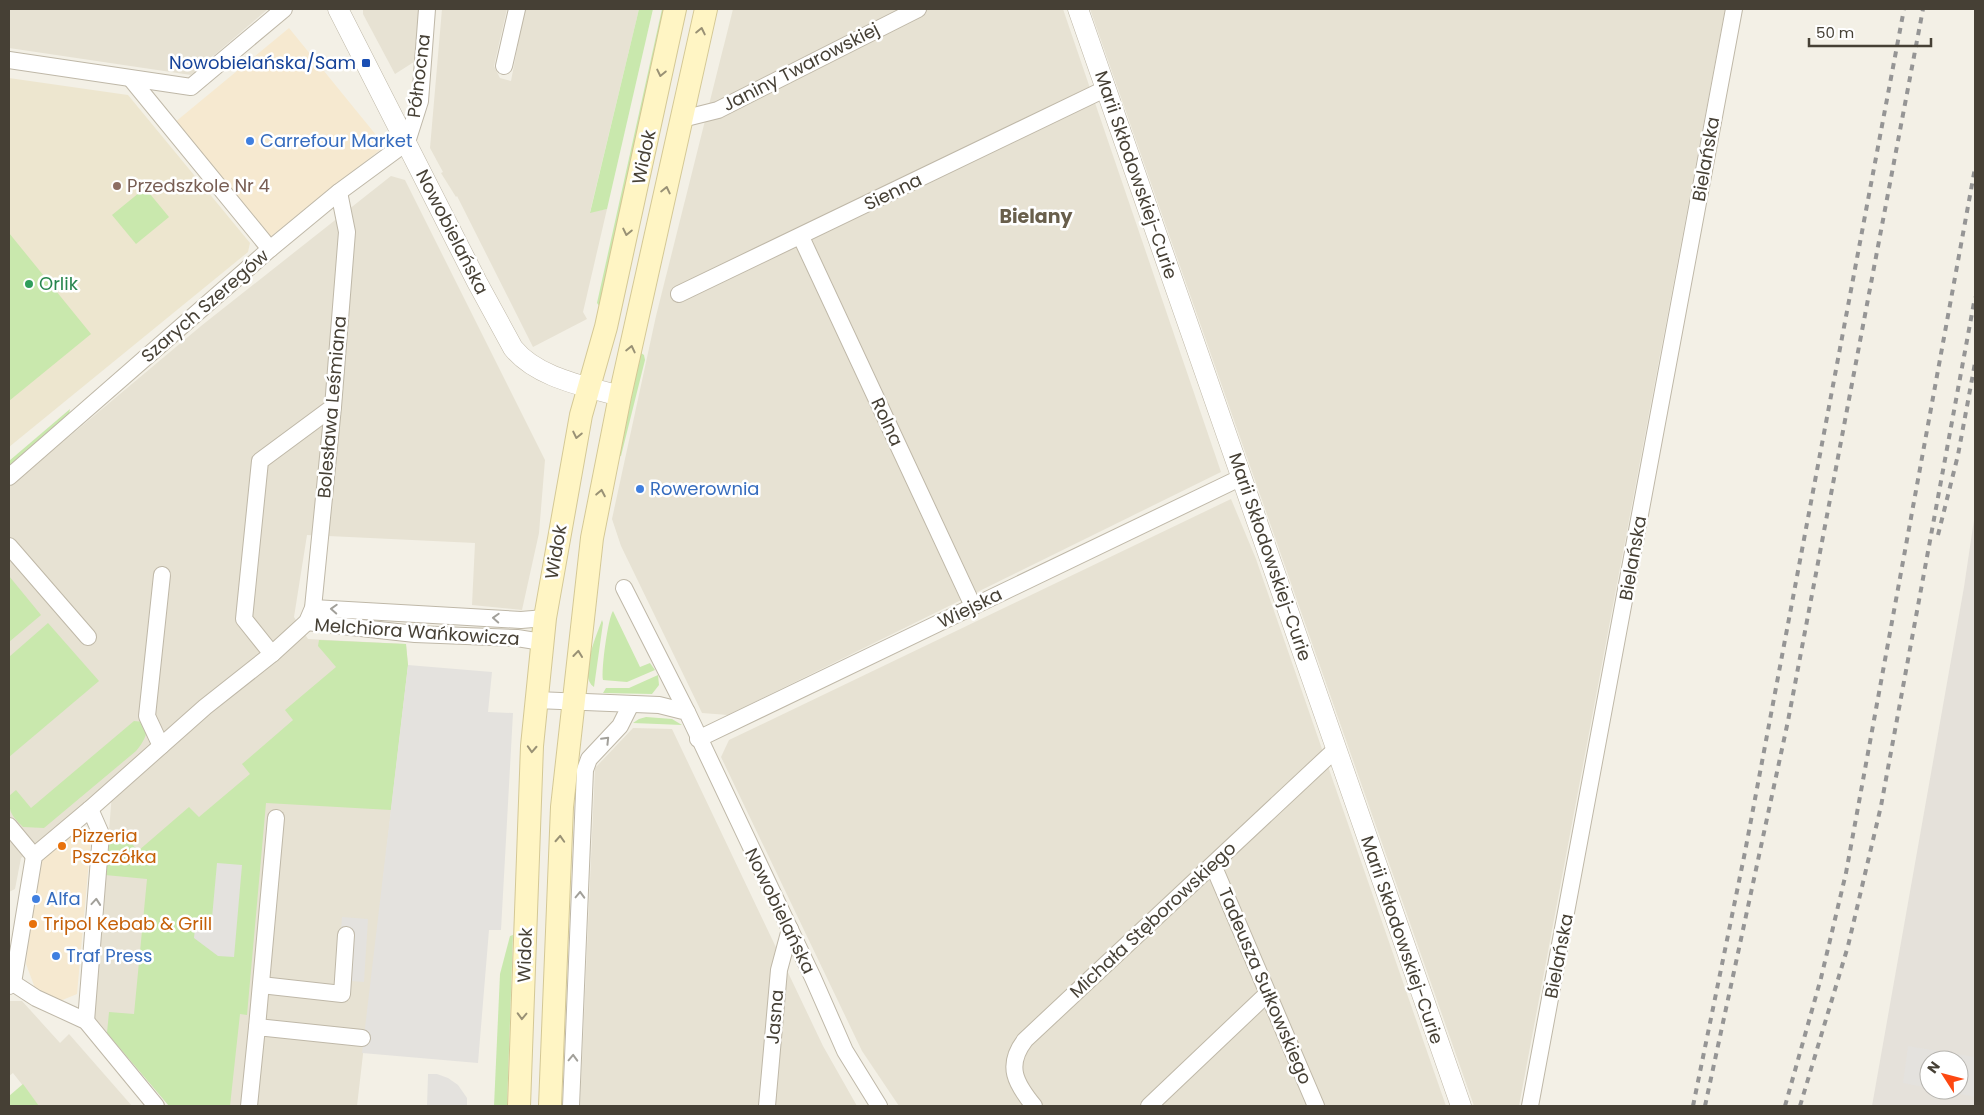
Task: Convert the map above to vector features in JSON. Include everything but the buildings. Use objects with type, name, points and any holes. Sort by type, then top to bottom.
[{"type":"main road","name":"Widok","points":[[519,1106],[532,746],[545,618],[571,461],[588,387],[606,328],[676,9]]},
{"type":"main road","name":"Widok","points":[[550,1106],[560,852],[573,702],[592,538],[620,396],[706,9]]},
{"type":"street","points":[[9,60],[191,87],[284,9]]},
{"type":"street","name":"Nowobielańska","points":[[338,9],[477,282],[514,348],[524,360],[537,369],[620,396]]},
{"type":"street","name":"Północna","points":[[407,142],[420,101],[427,9]]},
{"type":"street","points":[[504,66],[517,9]]},
{"type":"street","name":"Janiny Twarowskiej","points":[[682,119],[718,110],[918,9]]},
{"type":"street","name":"Marii Skłodowskiej-Curie","points":[[1078,9],[1460,1106]]},
{"type":"street","name":"Bielańska","points":[[1530,1106],[1734,9]]},
{"type":"street","points":[[131,78],[270,250]]},
{"type":"street","name":"Sienna","points":[[679,294],[801,237],[1106,88]]},
{"type":"street","name":"Szarych Szeregów","points":[[9,477],[270,250],[339,192],[407,142]]},
{"type":"street","name":"Bolesława Leśmiana","points":[[310,615],[333,407],[347,232],[339,192]]},
{"type":"street","name":"Rolna","points":[[801,237],[973,606]]},
{"type":"street","points":[[272,654],[244,619],[260,461],[333,407]]},
{"type":"street","name":"Wiejska","points":[[698,739],[1242,478]]},
{"type":"street","points":[[9,546],[88,637]]},
{"type":"street","points":[[161,746],[147,716],[162,575]]},
{"type":"street","name":"Nowobielańska","points":[[624,588],[687,712],[698,739],[790,929],[845,1051],[879,1106]]},
{"type":"street","name":"Melchiora Wańkowicza","points":[[34,856],[205,707],[272,654],[310,615],[521,620],[545,618]]},
{"type":"street","name":"Melchiora Wańkowicza","points":[[310,615],[415,634],[518,638],[542,642]]},
{"type":"street","points":[[536,700],[659,705],[687,712]]},
{"type":"street","points":[[571,1106],[585,770],[589,759],[620,726],[631,704]]},
{"type":"street","name":"Michała Stęborowskiego","points":[[1034,1106],[1020,1087],[1014,1069],[1020,1047],[1035,1030],[1336,749]]},
{"type":"street","points":[[86,1021],[101,834],[90,809]]},
{"type":"street","points":[[249,1106],[276,818]]},
{"type":"street","points":[[9,826],[34,856],[11,985],[86,1021],[156,1106]]},
{"type":"street","name":"Tadeusza Sułkowskiego","points":[[1213,865],[1316,1106]]},
{"type":"street","name":"Jasna","points":[[767,1106],[779,970],[790,929]]},
{"type":"street","points":[[260,985],[342,994],[346,935]]},
{"type":"street","points":[[1149,1106],[1267,994]]},
{"type":"street","points":[[257,1027],[362,1038]]},
{"type":"shaded area","points":[[9,9],[268,9],[191,75],[9,48]]},
{"type":"shaded area","points":[[363,9],[422,9],[417,60],[395,74],[363,14]]},
{"type":"shaded area","points":[[442,9],[507,9],[494,66],[500,78],[511,81],[518,44],[515,43],[523,9],[639,9],[590,212],[607,209],[583,312],[587,319],[533,347],[457,196],[441,173],[443,172],[430,148]]},
{"type":"shaded area","points":[[733,9],[1063,9],[1221,472],[728,715],[702,713],[621,546],[612,519],[656,316]]},
{"type":"shaded area","points":[[1090,9],[1725,9],[1519,1106],[1474,1106]]},
{"type":"shaded area","points":[[289,28],[385,146],[269,238],[174,123]]},
{"type":"shaded area","name":"Przedszkole Nr 4","points":[[9,78],[128,95],[250,243],[248,252],[9,447]]},
{"type":"shaded area","points":[[391,176],[405,180],[545,460],[539,533],[522,610],[472,605],[475,543],[307,535],[294,617],[308,639],[406,644],[408,665],[357,1106],[169,1106],[94,1017],[113,781],[21,858],[15,889],[9,892],[9,487],[201,326]]},
{"type":"shaded area","points":[[1231,499],[1256,559],[1446,1106],[899,1106],[862,1051],[721,757],[729,740]]},
{"type":"shaded area","points":[[1975,513],[1975,1106],[1872,1106],[1964,587]]},
{"type":"shaded area","points":[[408,665],[492,672],[488,712],[513,713],[501,930],[489,930],[478,1063],[362,1053]]},
{"type":"shaded area","points":[[633,728],[672,729],[823,1046],[857,1106],[580,1106],[595,768]]},
{"type":"shaded area","points":[[79,826],[91,838],[77,994],[60,1001],[35,988],[26,964],[37,862]]},
{"type":"shaded area","points":[[217,863],[242,865],[234,957],[218,956],[194,938],[195,928],[211,929]]},
{"type":"shaded area","points":[[342,917],[368,919],[364,982],[337,980]]},
{"type":"shaded area","points":[[9,1001],[22,1001],[60,1043],[69,1034],[132,1106],[39,1106],[13,1073],[9,1076]]},
{"type":"shaded area","points":[[1908,1046],[1932,1050],[1919,1050],[1919,1086],[1903,1083]]},
{"type":"shaded area","points":[[1969,1056],[1975,1057],[1975,1097],[1969,1096]]},
{"type":"shaded area","points":[[428,1074],[437,1074],[448,1078],[458,1085],[467,1098],[467,1106],[427,1106]]},
{"type":"green space","points":[[639,9],[653,9],[607,209],[590,213]]},
{"type":"green space","points":[[662,9],[666,9],[600,307],[597,303]]},
{"type":"green space","points":[[145,188],[169,217],[136,244],[112,215]]},
{"type":"green space","name":"Orlik","points":[[9,233],[91,334],[9,401]]},
{"type":"green space","points":[[641,353],[644,355],[645,360],[621,456],[619,456]]},
{"type":"green space","points":[[70,409],[68,419],[9,469],[9,461]]},
{"type":"green space","points":[[9,576],[41,615],[9,642]]},
{"type":"green space","points":[[613,611],[640,667],[650,663],[655,670],[627,682],[603,680],[605,644]]},
{"type":"green space","points":[[602,620],[594,687],[590,682],[588,665]]},
{"type":"green space","points":[[48,623],[99,681],[9,757],[9,657]]},
{"type":"green space","points":[[319,640],[406,644],[408,665],[391,810],[266,803],[247,1015],[240,1014],[230,1106],[169,1106],[107,1033],[109,1012],[134,1014],[147,879],[105,875],[109,841],[121,831],[138,851],[189,807],[199,817],[250,774],[242,764],[293,720],[285,710],[336,667],[318,646]]},
{"type":"green space","points":[[658,675],[659,685],[652,694],[603,693],[606,688],[629,688]]},
{"type":"green space","points":[[646,717],[672,719],[682,725],[633,723]]},
{"type":"green space","points":[[134,721],[144,722],[146,726],[146,734],[136,751],[44,828],[23,827],[10,810],[9,796],[16,790],[31,808]]},
{"type":"green space","points":[[513,935],[507,1106],[494,1106],[500,974],[510,936]]},
{"type":"green space","points":[[23,1084],[39,1106],[9,1106],[9,1096]]},
{"type":"railway","points":[[1693,1106],[1745,852],[1904,9]]},
{"type":"railway","points":[[1705,1106],[1788,721],[1923,9]]},
{"type":"railway","points":[[1785,1106],[1821,978],[1846,873],[1975,168]]},
{"type":"railway","points":[[1800,1106],[1848,946],[1881,806],[1975,297]]},
{"type":"railway","points":[[1938,535],[1958,455],[1975,363]]},
{"type":"place","name":"Nowobielańska/Sam","points":[[366,63]]},
{"type":"place","name":"Carrefour Market","points":[[250,141]]},
{"type":"place","name":"Przedszkole Nr 4","points":[[117,186]]},
{"type":"place","name":"Orlik","points":[[29,284]]},
{"type":"place","name":"Rowerownia","points":[[640,489]]},
{"type":"place","name":"Pizzeria Pszczółka","points":[[62,846]]},
{"type":"place","name":"Alfa","points":[[36,899]]},
{"type":"place","name":"Tripol Kebab & Grill","points":[[33,924]]},
{"type":"place","name":"Traf Press","points":[[56,956]]},
{"type":"district","name":"Bielany","points":[[1036,216]]}]
